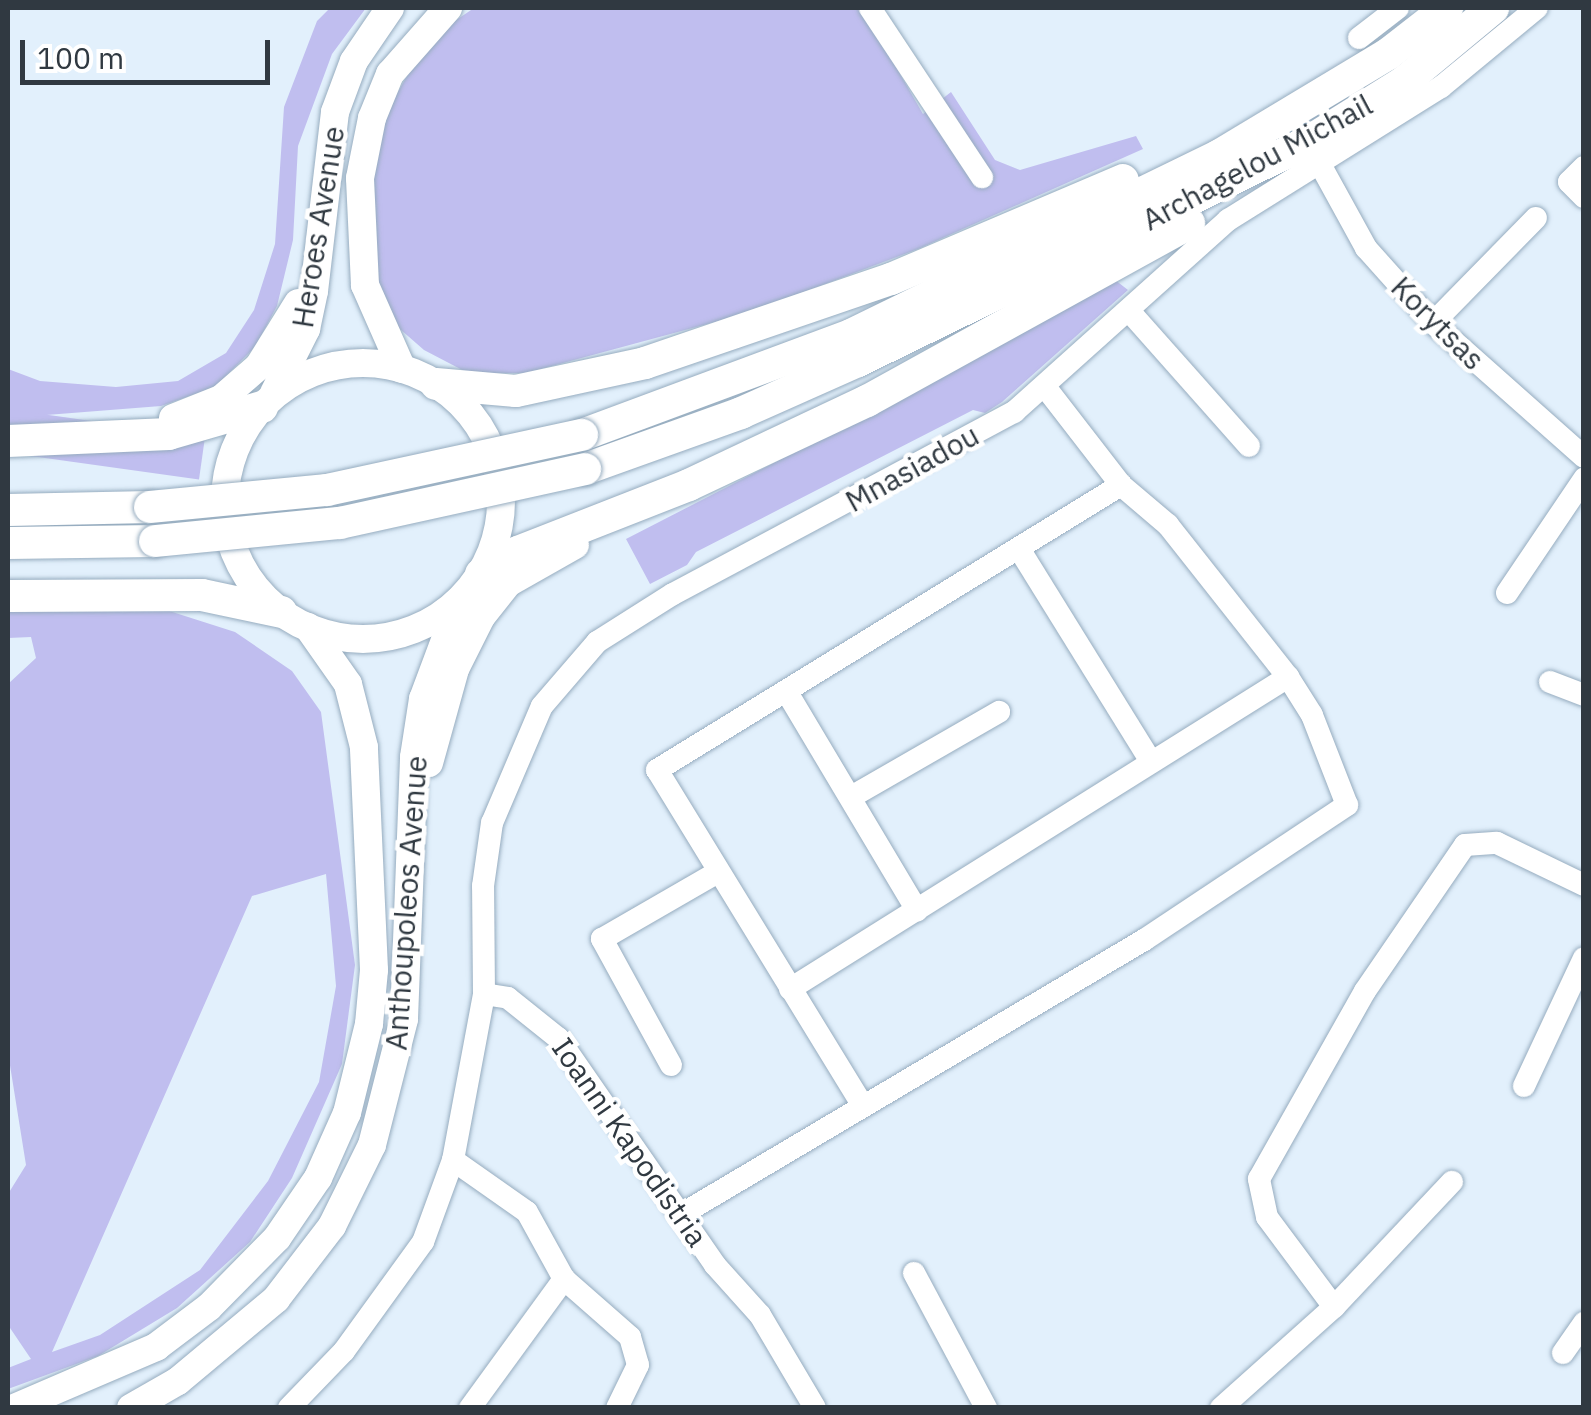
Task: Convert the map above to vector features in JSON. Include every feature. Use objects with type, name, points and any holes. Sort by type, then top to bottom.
[{"type":"highway","name":"Archagelou Michail","points":[[1003,277],[1300,109],[1447,8]]},
{"type":"highway","name":"Archagelou Michail","points":[[1003,277],[1314,154],[1493,8]]},
{"type":"highway","points":[[436,384],[497,392],[558,385],[776,322],[1300,109]]},
{"type":"highway","points":[[471,587],[518,552],[689,485],[868,401],[1314,154]]},
{"type":"highway","points":[[8,510],[150,507],[327,490],[582,434],[732,384],[1003,277]]},
{"type":"highway","points":[[8,543],[155,542],[340,523],[585,468],[741,414],[1003,277]]},
{"type":"highway","points":[[8,441],[170,434],[268,401]]},
{"type":"highway","points":[[8,596],[202,595],[294,619]]},
{"type":"main road","name":"Heroes Avenue","points":[[268,401],[306,329],[335,112],[354,61],[390,8]]},
{"type":"main road","name":"Heroes Avenue","points":[[402,369],[365,285],[360,178],[372,118],[390,74],[448,8]]},
{"type":"main road","points":[[49,439],[170,420],[221,399],[241,383],[285,332],[302,292],[322,199]]},
{"type":"main road","points":[[365,364],[402,369],[436,384],[480,427],[500,478],[494,546],[471,587],[404,633],[372,639],[294,619],[236,558],[226,518],[233,457],[268,401],[327,368],[365,364]]},
{"type":"main road","points":[[406,908],[433,744],[456,669],[481,618],[525,570],[689,485]]},
{"type":"main road","name":"Anthoupoleos Avenue","points":[[131,1408],[178,1380],[276,1299],[354,1188],[397,1060],[414,757],[424,698],[471,587]]},
{"type":"main road","name":"Anthoupoleos Avenue","points":[[14,1408],[156,1347],[209,1307],[277,1238],[318,1178],[347,1113],[370,1024],[374,970],[364,747],[348,684],[294,619]]},
{"type":"street","points":[[870,8],[982,177]]},
{"type":"street","points":[[1359,38],[1398,8]]},
{"type":"street","name":"Mnasiadou","points":[[484,994],[482,886],[492,823],[542,706],[597,642],[673,594],[1046,388],[1228,220],[1314,154],[1442,88],[1537,8]]},
{"type":"street","name":"Korytsas","points":[[1314,154],[1366,248],[1433,323],[1584,457]]},
{"type":"street","points":[[1584,167],[1569,182],[1584,197]]},
{"type":"street","points":[[1433,323],[1536,218]]},
{"type":"street","points":[[1130,312],[1249,446]]},
{"type":"street","points":[[682,1214],[1144,940],[1346,805],[1312,715],[1288,677],[1168,525],[1122,485],[1046,388]]},
{"type":"street","points":[[1507,593],[1584,479]]},
{"type":"street","points":[[863,1106],[657,770],[1021,552],[1122,485]]},
{"type":"street","points":[[1021,552],[1151,762]]},
{"type":"street","points":[[790,989],[1288,677]]},
{"type":"street","points":[[1550,682],[1584,695]]},
{"type":"street","points":[[788,694],[917,910]]},
{"type":"street","points":[[851,798],[999,712]]},
{"type":"street","points":[[1334,1307],[1267,1218],[1259,1180],[1365,990],[1465,845],[1497,844],[1584,885]]},
{"type":"street","points":[[670,1065],[602,939],[718,872]]},
{"type":"street","points":[[1524,1086],[1582,967]]},
{"type":"street","points":[[288,1408],[344,1351],[424,1242],[453,1160],[484,994]]},
{"type":"street","name":"Ioanni Kapodistria","points":[[484,994],[508,998],[558,1038],[682,1214],[760,1316],[814,1408]]},
{"type":"street","points":[[453,1160],[527,1212],[564,1280],[638,1350],[634,1381],[617,1408]]},
{"type":"street","points":[[1221,1408],[1334,1307],[1452,1182]]},
{"type":"street","points":[[914,1272],[986,1408]]},
{"type":"street","points":[[470,1408],[564,1280]]},
{"type":"street","points":[[1563,1353],[1584,1323]]},
{"type":"shaded area","points":[[330,8],[366,8],[332,54],[298,146],[293,240],[277,306],[255,347],[215,387],[161,406],[8,418],[8,369],[40,381],[116,387],[178,381],[226,353],[254,310],[275,244],[284,107],[317,21]]},
{"type":"shaded area","points":[[474,8],[862,8],[923,114],[951,92],[995,160],[1020,170],[1136,136],[1143,149],[918,249],[748,313],[526,373],[468,373],[424,350],[393,323],[374,288],[368,209],[374,135],[427,40]]},
{"type":"shaded area","points":[[1110,276],[1128,290],[1002,402],[985,413],[973,410],[696,552],[687,565],[650,584],[626,539],[937,379]]},
{"type":"shaded area","points":[[10,410],[205,437],[199,480],[8,453]]},
{"type":"shaded area","points":[[163,609],[235,632],[292,671],[321,712],[355,965],[342,1064],[292,1178],[250,1242],[177,1308],[98,1356],[8,1389],[8,1368],[31,1359],[8,1325],[8,1194],[26,1165],[8,1053],[8,684],[36,658],[31,637],[8,638],[8,611]],"holes":[[[326,874],[336,986],[319,1082],[268,1181],[200,1270],[100,1335],[52,1352],[252,896]]]}]
